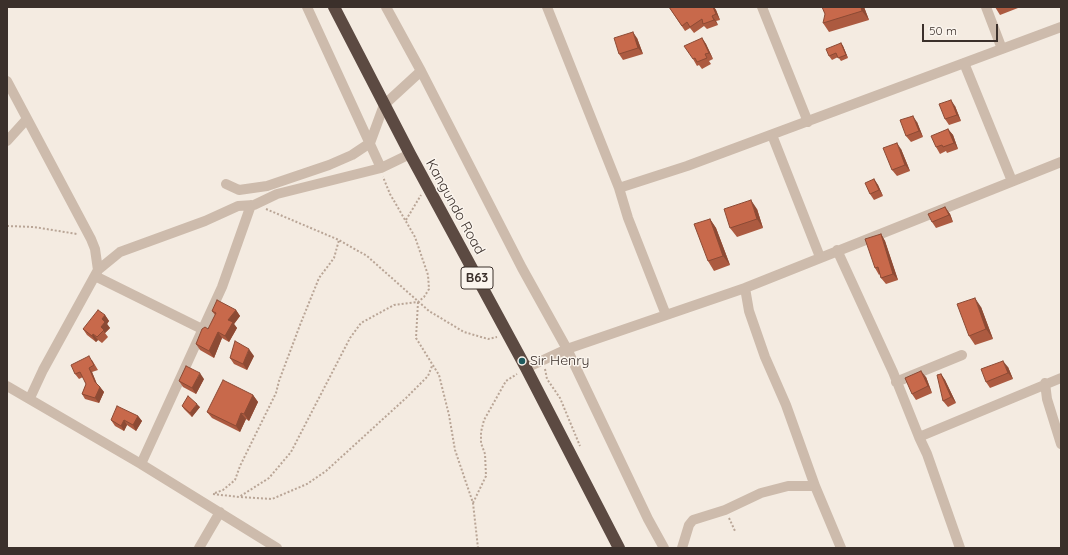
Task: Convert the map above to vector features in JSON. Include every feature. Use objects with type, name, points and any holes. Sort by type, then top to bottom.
[{"type":"highway","name":"Kangundo Road","points":[[334,7],[426,186],[508,334],[619,548]]},
{"type":"street","points":[[307,7],[381,168]]},
{"type":"street","points":[[386,7],[421,71],[522,268],[566,348],[648,519],[664,548]]},
{"type":"street","points":[[547,7],[619,188],[628,218],[666,315]]},
{"type":"street","points":[[762,7],[808,122]]},
{"type":"street","points":[[986,7],[1002,49]]},
{"type":"street","points":[[619,188],[687,166],[808,122],[1061,26]]},
{"type":"street","points":[[964,63],[1012,181]]},
{"type":"street","points":[[226,184],[239,190],[267,186],[329,165],[352,155],[370,143],[384,105],[421,71]]},
{"type":"street","points":[[7,81],[26,120],[91,239],[95,249],[97,273]]},
{"type":"street","points":[[7,141],[26,120]]},
{"type":"street","points":[[772,135],[820,258]]},
{"type":"street","points":[[30,398],[43,370],[97,273],[120,252],[205,221],[238,206],[253,205],[277,194],[381,168],[410,154]]},
{"type":"street","points":[[526,368],[566,348],[745,288],[837,250],[1061,162]]},
{"type":"street","points":[[141,464],[204,330],[253,205]]},
{"type":"street","points":[[837,250],[919,437],[960,548]]},
{"type":"street","points":[[97,273],[204,330]]},
{"type":"street","points":[[745,288],[749,311],[765,357],[786,405],[815,486],[841,548]]},
{"type":"street","points":[[896,382],[962,354]]},
{"type":"street","points":[[919,437],[1045,383],[1061,378]]},
{"type":"street","points":[[1045,383],[1046,398],[1061,444]]},
{"type":"street","points":[[7,386],[141,464],[277,548]]},
{"type":"street","points":[[682,548],[688,525],[693,520],[725,510],[761,494],[788,486],[815,486]]},
{"type":"street","points":[[199,548],[220,512]]},
{"type":"path","points":[[239,497],[269,478],[292,452],[350,338],[361,324],[394,305],[418,302],[424,297],[429,289],[428,275],[415,237],[385,184],[381,168]]},
{"type":"path","points":[[406,220],[426,186]]},
{"type":"path","points":[[253,205],[339,240],[367,256],[429,312],[473,335],[488,339],[508,334]]},
{"type":"path","points":[[7,226],[34,227],[73,233],[91,239]]},
{"type":"path","points":[[213,494],[223,490],[236,480],[240,466],[276,393],[279,381],[300,326],[320,278],[334,258],[339,240]]},
{"type":"path","points":[[418,302],[416,338],[439,375],[449,415],[455,450],[473,503],[478,548]]},
{"type":"path","points":[[206,494],[272,498],[307,484],[326,471],[406,398],[428,376],[432,366]]},
{"type":"path","points":[[473,503],[486,476],[485,454],[481,443],[481,432],[484,420],[506,381],[526,368]]},
{"type":"path","points":[[547,379],[560,398],[582,451]]},
{"type":"path","points":[[725,510],[735,531]]},
{"type":"building","points":[[669,7],[713,7],[716,14],[712,16],[714,20],[703,24],[702,19],[690,27],[687,22],[682,26]]},
{"type":"building","points":[[822,7],[861,7],[862,11],[823,23],[825,14]]},
{"type":"building","points":[[633,32],[638,48],[619,54],[614,38]]},
{"type":"building","points":[[702,38],[709,53],[705,54],[707,58],[697,62],[695,58],[693,59],[684,46]]},
{"type":"building","points":[[841,43],[846,55],[838,58],[836,53],[829,56],[826,49]]},
{"type":"building","points":[[951,100],[957,115],[945,119],[939,104]]},
{"type":"building","points":[[913,116],[919,131],[906,136],[900,120]]},
{"type":"building","points":[[948,129],[954,143],[943,147],[942,145],[936,147],[931,136]]},
{"type":"building","points":[[897,143],[905,165],[892,170],[883,148]]},
{"type":"building","points":[[874,179],[879,190],[870,194],[865,183]]},
{"type":"building","points":[[751,200],[757,219],[730,228],[724,209]]},
{"type":"building","points":[[945,207],[949,215],[932,222],[928,214]]},
{"type":"building","points":[[710,219],[723,256],[708,261],[694,224]]},
{"type":"building","points":[[881,234],[893,274],[881,278],[878,267],[875,268],[865,239]]},
{"type":"building","points":[[975,298],[986,329],[969,336],[957,304]]},
{"type":"building","points":[[217,300],[236,310],[228,320],[233,322],[225,336],[218,332],[209,351],[196,344],[202,329],[205,327],[208,329],[216,313],[212,311]]},
{"type":"building","points":[[98,310],[105,315],[102,319],[105,322],[101,327],[104,330],[97,337],[93,334],[92,336],[83,329]]},
{"type":"building","points":[[235,341],[249,349],[243,364],[230,358]]},
{"type":"building","points":[[89,356],[94,365],[89,368],[95,382],[100,387],[95,398],[82,394],[86,384],[80,372],[75,374],[71,365]]},
{"type":"building","points":[[1003,361],[1008,373],[986,382],[981,369]]},
{"type":"building","points":[[186,366],[200,373],[192,388],[179,381]]},
{"type":"building","points":[[921,371],[928,386],[912,394],[905,378]]},
{"type":"building","points":[[941,374],[951,397],[943,401],[937,375]]},
{"type":"building","points":[[223,380],[253,395],[244,414],[241,413],[236,426],[207,412]]},
{"type":"building","points":[[188,396],[197,404],[190,413],[182,406]]},
{"type":"building","points":[[117,406],[138,416],[133,425],[124,420],[121,426],[111,420]]},
{"type":"place","name":"Sir Henry","points":[[522,361]]}]
